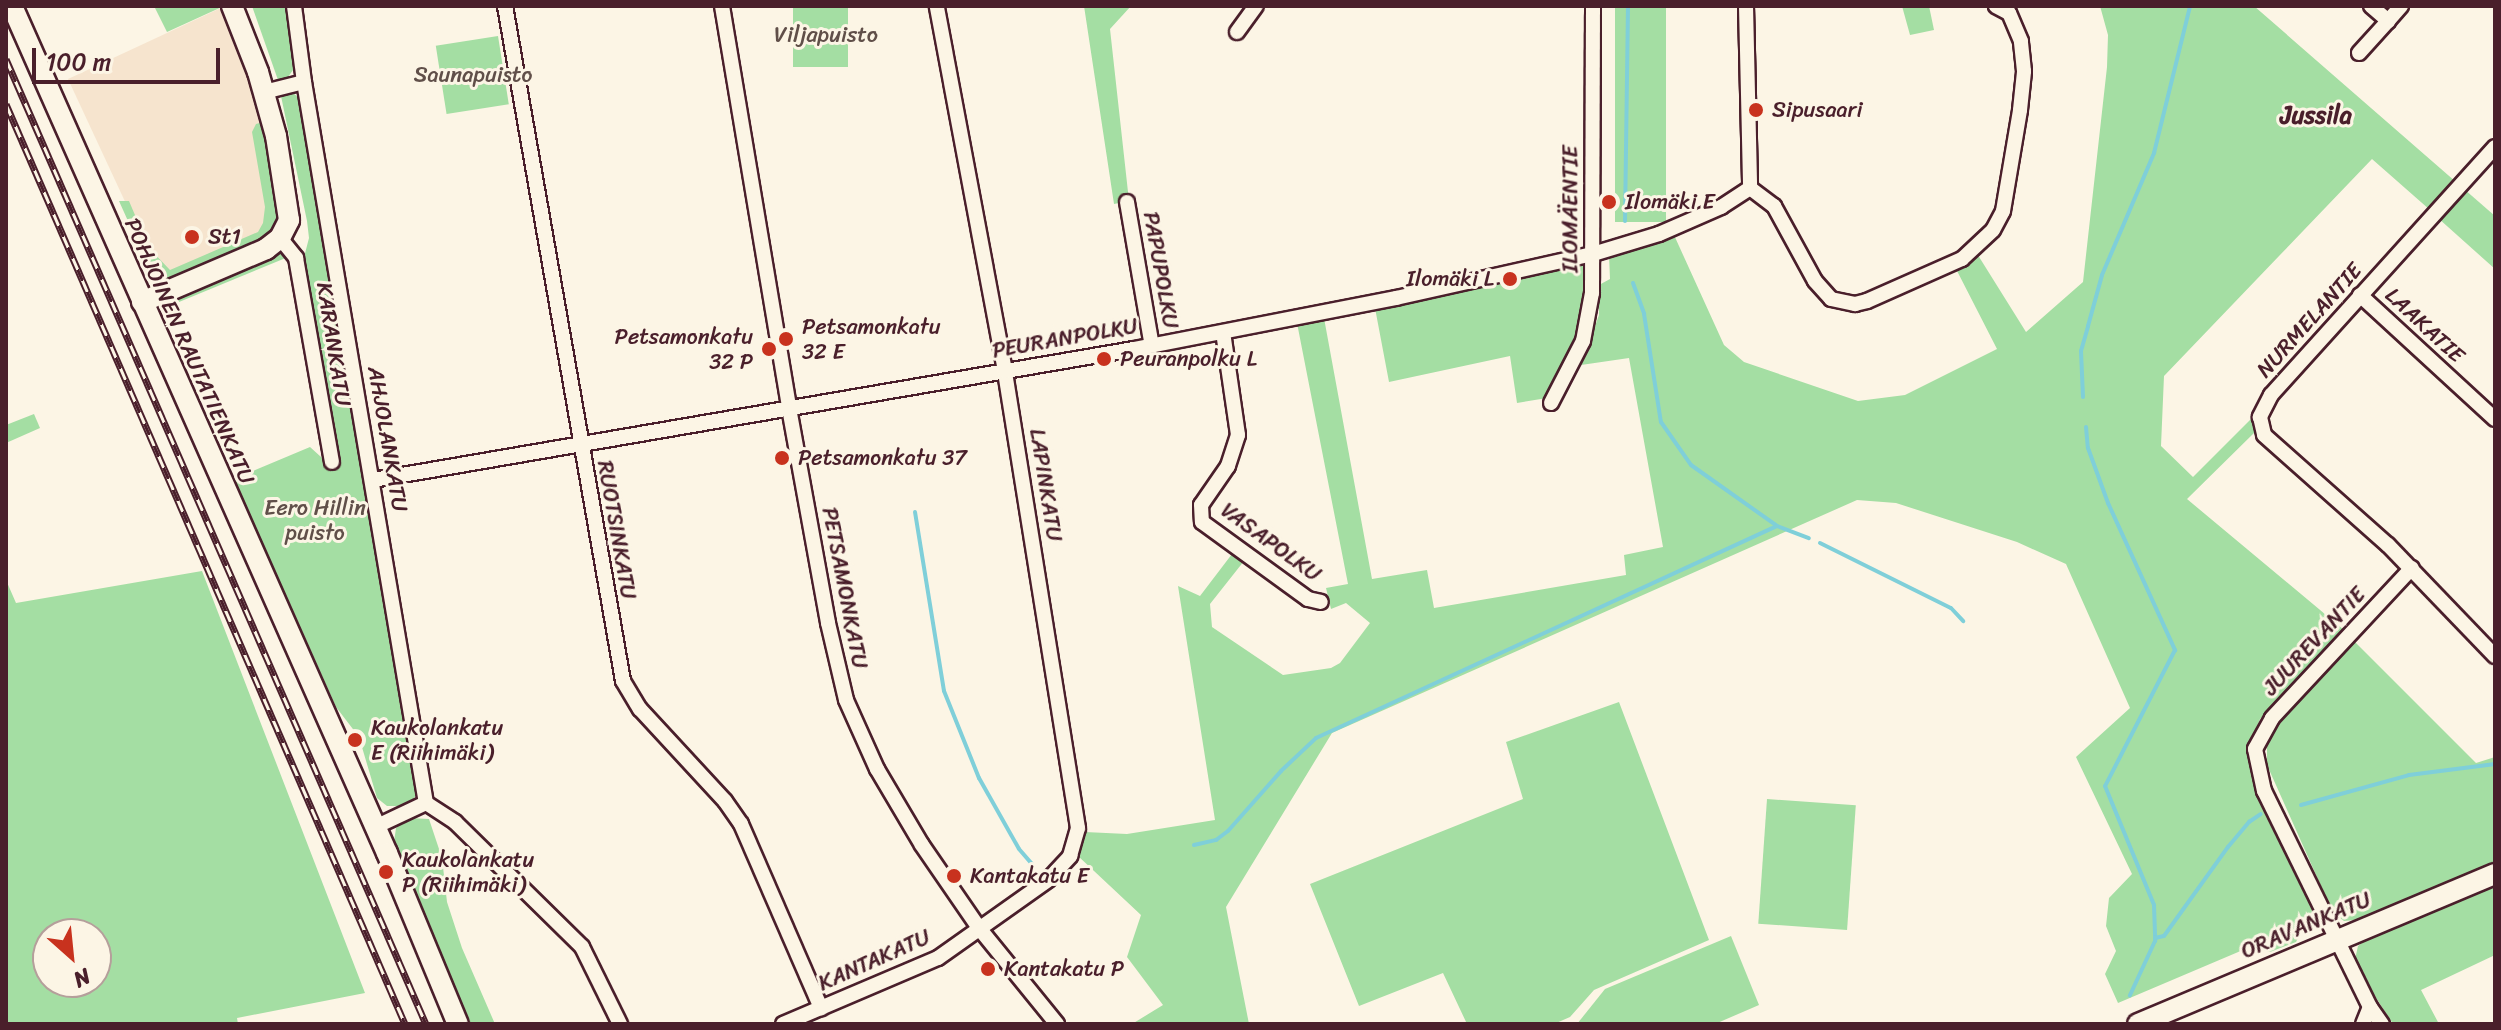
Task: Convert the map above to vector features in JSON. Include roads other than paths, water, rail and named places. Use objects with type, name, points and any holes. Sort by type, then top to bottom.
[{"type":"street","name":"POHJOINEN RAUTATIENKATU","points":[[12,6],[375,827],[458,1024]]},
{"type":"street","points":[[142,302],[266,249],[280,238],[289,220],[289,202],[264,92],[232,6]]},
{"type":"street","name":"AHJOLANKATU","points":[[294,6],[304,82],[426,803]]},
{"type":"street","name":"RUOTSINKATU","points":[[505,6],[624,683],[640,709],[725,801],[741,824],[821,1008]]},
{"type":"street","name":"PETSAMONKATU","points":[[722,6],[789,408],[828,623],[846,700],[877,769],[979,928],[1057,1024]]},
{"type":"street","name":"LAPINKATU","points":[[937,6],[1005,371],[1078,828],[1070,856],[1048,880],[979,928]]},
{"type":"street","points":[[1237,32],[1256,6]]},
{"type":"street","name":"ILOMÄENTIE","points":[[1551,403],[1583,341],[1592,293],[1593,6]]},
{"type":"street","points":[[1746,6],[1750,188],[1774,206],[1815,281],[1831,299],[1855,304],[1962,259],[1993,230],[2003,211],[2024,71],[2021,41],[2009,13],[1996,6]]},
{"type":"street","points":[[2371,6],[2388,21]]},
{"type":"street","points":[[2359,53],[2401,6]]},
{"type":"street","points":[[264,92],[304,82]]},
{"type":"street","name":"NURMELANTIE","points":[[2495,147],[2271,395],[2262,406],[2260,427],[2264,435],[2412,568],[2495,656]]},
{"type":"street","name":"PEURANPOLKU","points":[[373,480],[1152,346],[1396,298],[1593,254],[1659,234],[1721,207],[1750,188]]},
{"type":"street","name":"PAPUPOLKU","points":[[1127,202],[1152,346]]},
{"type":"street","name":"KARANKATU","points":[[280,238],[296,258],[332,462]]},
{"type":"street","name":"LAAKATIE","points":[[2360,295],[2495,419]]},
{"type":"street","name":"VASAPOLKU","points":[[1223,332],[1238,435],[1228,466],[1201,505],[1202,522],[1308,599],[1321,602]]},
{"type":"street","name":"JUUREVANTIE","points":[[2335,938],[2264,791],[2255,749],[2272,718],[2412,568]]},
{"type":"street","points":[[375,827],[426,803],[455,822],[582,947],[620,1024]]},
{"type":"street","name":"ORAVANKATU","points":[[2138,1024],[2335,938],[2495,874]]},
{"type":"street","name":"KANTAKATU","points":[[783,1024],[914,971],[979,928]]},
{"type":"street","points":[[2335,938],[2382,1024]]},
{"type":"street","points":[[2363,1024],[2370,1007]]},
{"type":"waterway","points":[[1625,221],[1628,6]]},
{"type":"waterway","points":[[2083,397],[2081,351],[2102,275],[2154,153],[2190,6]]},
{"type":"waterway","points":[[1633,283],[1644,314],[1661,422],[1691,465],[1777,526],[1809,538]]},
{"type":"waterway","points":[[2086,427],[2088,448],[2108,503],[2175,650],[2105,786],[2154,905],[2155,941],[2130,995]]},
{"type":"waterway","points":[[915,512],[944,691],[979,778],[1019,849],[1032,864]]},
{"type":"waterway","points":[[1194,845],[1216,840],[1228,831],[1281,771],[1316,738],[1777,526]]},
{"type":"waterway","points":[[1820,543],[1951,608],[1963,621]]},
{"type":"waterway","points":[[2301,805],[2409,775],[2495,764]]},
{"type":"waterway","points":[[2155,938],[2164,936],[2228,847],[2249,822],[2261,814]]},
{"type":"railway","points":[[6,59],[426,1024]]},
{"type":"railway","points":[[6,104],[405,1024]]},
{"type":"place","name":"Sipusaari","points":[[1756,110]]},
{"type":"place","name":"Ilomäki E","points":[[1609,202]]},
{"type":"place","name":"St1","points":[[192,237]]},
{"type":"place","name":"Ilomäki L","points":[[1510,279]]},
{"type":"place","name":"Petsamonkatu 32 E","points":[[786,339]]},
{"type":"place","name":"Petsamonkatu 32 P","points":[[769,349]]},
{"type":"place","name":"Peuranpolku L","points":[[1104,359]]},
{"type":"place","name":"Petsamonkatu 37","points":[[782,458]]},
{"type":"place","name":"Kaukolankatu E (Riihimäki)","points":[[355,740]]},
{"type":"place","name":"Kaukolankatu P (Riihimäki)","points":[[386,872]]},
{"type":"place","name":"Kantakatu E","points":[[954,876]]},
{"type":"place","name":"Kantakatu P","points":[[988,969]]},
{"type":"district","name":"Jussila","points":[[2316,116]]},
{"type":"park label","name":"Viljapuisto","points":[[826,35]]},
{"type":"park label","name":"Saunapuisto","points":[[473,75]]},
{"type":"park label","name":"Eero Hillin puisto","points":[[315,520]]}]
